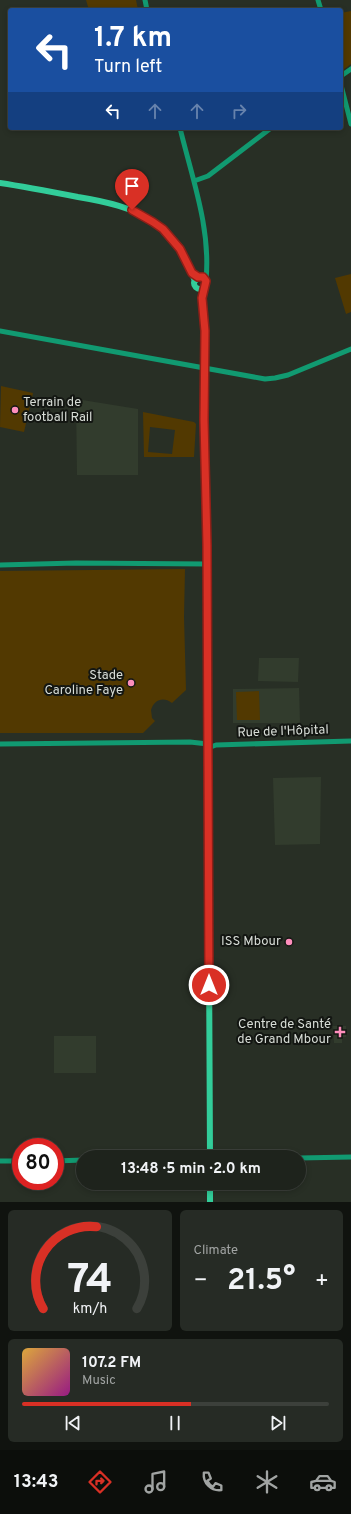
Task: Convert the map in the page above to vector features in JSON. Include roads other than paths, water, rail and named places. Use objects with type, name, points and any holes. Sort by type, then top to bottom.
[{"type":"highway","points":[[0,183],[93,199],[132,210],[163,229],[180,249],[192,273],[200,281],[204,311],[205,368],[210,1150]]},
{"type":"highway","points":[[210,1190],[210,1202]]},
{"type":"main road","points":[[343,74],[351,68]]},
{"type":"main road","points":[[343,93],[351,124]]},
{"type":"main road","points":[[181,130],[194,181],[205,232],[206,270],[200,281]]},
{"type":"main road","points":[[194,181],[208,176],[269,130]]},
{"type":"main road","points":[[0,331],[272,379],[288,375],[351,349]]},
{"type":"main road","points":[[0,565],[76,563],[207,564]]},
{"type":"main road","name":"Rue de l'Hôpital","points":[[208,744],[351,741]]},
{"type":"main road","points":[[0,744],[190,742],[208,744]]},
{"type":"main road","points":[[306,1158],[351,1157]]},
{"type":"main road","points":[[64,1161],[76,1160]]},
{"type":"main road","points":[[0,1161],[12,1161]]},
{"type":"place","name":"Terrain de football Rail","points":[[15,410]]},
{"type":"place","name":"Stade Caroline Faye","points":[[131,683]]},
{"type":"place","name":"ISS Mbour","points":[[289,942]]},
{"type":"place","name":"Centre de Santé de Grand Mbour","points":[[340,1032]]}]
